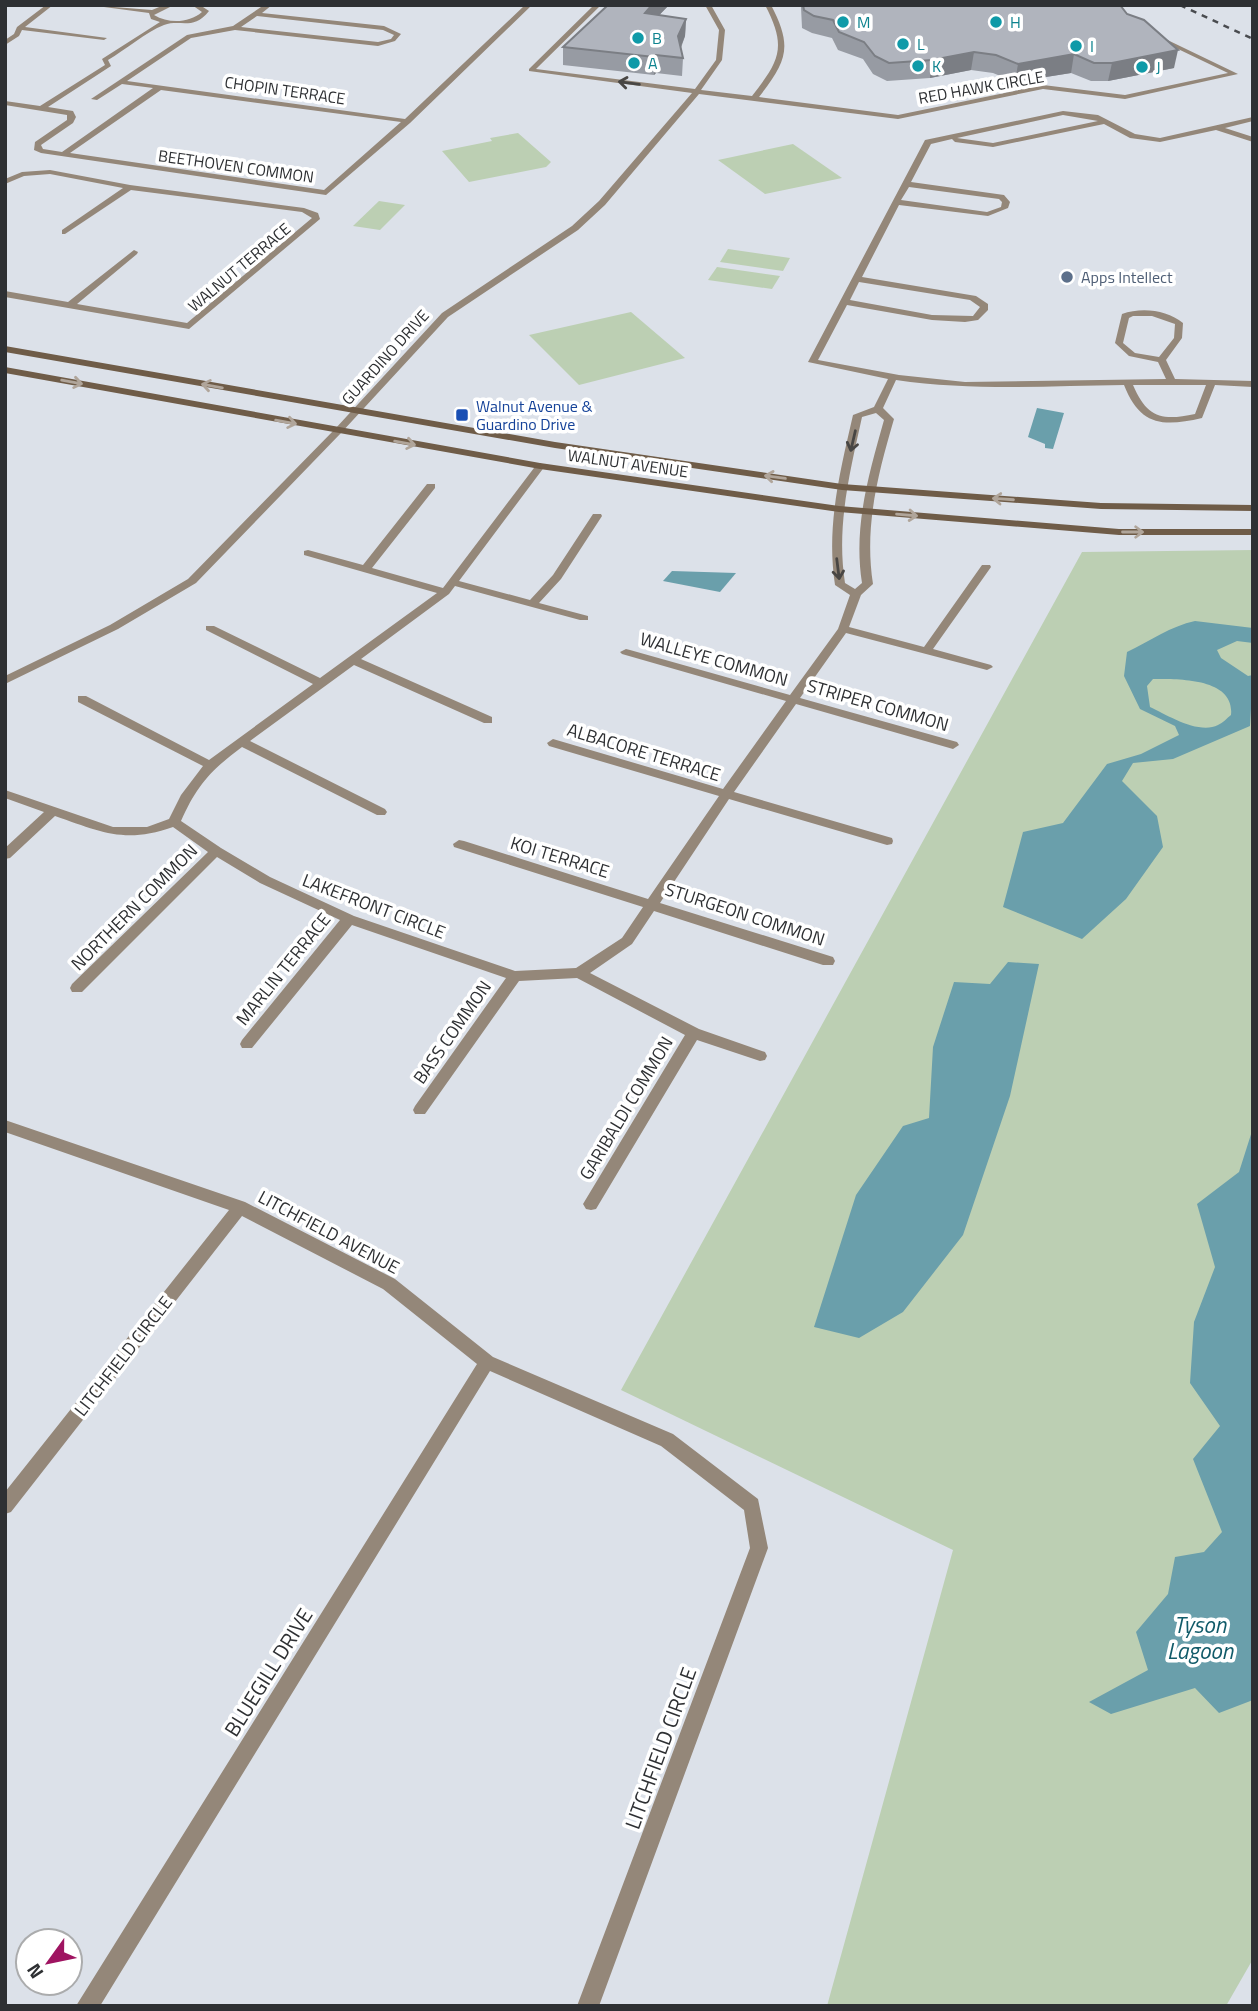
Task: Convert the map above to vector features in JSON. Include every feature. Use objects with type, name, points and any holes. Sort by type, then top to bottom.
[{"type":"main road","name":"WALNUT AVENUE","points":[[5,349],[555,445],[842,487],[1101,506],[1253,508]]},
{"type":"main road","name":"WALNUT AVENUE","points":[[5,370],[540,466],[839,509],[1112,532],[1253,532]]},
{"type":"street","points":[[5,43],[17,35],[19,28],[50,5]]},
{"type":"street","points":[[92,5],[151,9],[169,6]]},
{"type":"street","points":[[151,9],[153,18],[165,22],[182,22],[203,16],[206,11],[195,5]]},
{"type":"street","points":[[235,28],[269,5]]},
{"type":"street","name":"BEETHOVEN COMMON","points":[[64,154],[326,193],[407,121],[529,5]]},
{"type":"street","name":"RED HAWK CIRCLE","points":[[598,5],[531,70],[898,117],[1043,87],[1125,97],[1235,74],[1145,33]]},
{"type":"street","name":"GUARDINO DRIVE","points":[[5,681],[114,627],[192,581],[357,411],[444,315],[575,228],[602,203],[697,91],[719,60],[722,30],[708,5]]},
{"type":"street","points":[[754,99],[768,83],[784,50],[783,31],[768,5]]},
{"type":"street","points":[[95,99],[189,36],[235,28],[378,44],[393,40],[398,34],[384,28],[256,14]]},
{"type":"street","points":[[42,108],[109,65],[104,60],[165,22]]},
{"type":"street","points":[[19,28],[104,38]]},
{"type":"street","points":[[121,82],[160,87]]},
{"type":"street","points":[[7,104],[64,111],[72,117],[38,144],[37,148],[64,154],[160,87]]},
{"type":"street","name":"CHOPIN TERRACE","points":[[160,87],[407,121]]},
{"type":"street","points":[[1253,119],[1160,140],[1133,136],[1095,117],[1063,113],[928,142],[813,362],[893,377],[986,385],[1127,380],[1253,384]]},
{"type":"street","points":[[947,138],[993,145],[1105,122]]},
{"type":"street","points":[[1216,127],[1253,141]]},
{"type":"street","name":"WALNUT TERRACE","points":[[5,182],[22,174],[38,172],[304,210],[315,215],[316,219],[189,326],[5,294]]},
{"type":"street","points":[[897,202],[988,214],[1004,208],[1006,202],[1001,197],[907,184]]},
{"type":"street","points":[[65,232],[130,187]]},
{"type":"street","points":[[70,305],[134,252]]},
{"type":"street","points":[[845,302],[950,319],[973,319],[983,313],[985,306],[973,298],[857,279]]},
{"type":"street","points":[[1134,312],[1170,317],[1179,323],[1178,338],[1161,360],[1137,357],[1123,349],[1119,343],[1125,316],[1134,312]]},
{"type":"street","points":[[1161,360],[1172,381]]},
{"type":"street","points":[[856,594],[840,584],[838,575],[842,487],[858,415],[878,409],[893,377]]},
{"type":"street","points":[[1127,380],[1136,406],[1152,417],[1182,420],[1199,416],[1212,381]]},
{"type":"street","points":[[579,973],[627,941],[726,794],[844,629],[856,594],[868,584],[864,565],[864,511],[889,419],[878,409]]},
{"type":"street","points":[[5,794],[111,831],[148,831],[174,822],[185,798],[210,765],[355,661],[449,587],[540,466]]},
{"type":"street","points":[[366,569],[430,486]]},
{"type":"street","points":[[532,604],[557,577],[597,516]]},
{"type":"street","points":[[308,554],[584,618]]},
{"type":"street","points":[[927,650],[986,567]]},
{"type":"street","points":[[210,628],[323,684]]},
{"type":"street","points":[[844,629],[987,667]]},
{"type":"street","name":"WALLEYE COMMON","points":[[626,652],[793,699]]},
{"type":"street","points":[[355,661],[488,720]]},
{"type":"street","points":[[82,699],[210,765]]},
{"type":"street","name":"STRIPER COMMON","points":[[793,699],[953,745]]},
{"type":"street","points":[[242,742],[381,812]]},
{"type":"street","name":"ALBACORE TERRACE","points":[[553,743],[887,841]]},
{"type":"street","points":[[5,855],[53,811]]},
{"type":"street","name":"LAKEFRONT CIRCLE","points":[[174,822],[265,880],[349,919],[515,976],[579,973]]},
{"type":"street","name":"KOI TERRACE","points":[[459,844],[650,904]]},
{"type":"street","name":"NORTHERN COMMON","points":[[77,988],[216,851]]},
{"type":"street","name":"STURGEON COMMON","points":[[650,904],[828,961]]},
{"type":"street","name":"MARLIN TERRACE","points":[[247,1044],[349,919]]},
{"type":"street","name":"GARIBALDI COMMON","points":[[579,973],[694,1033],[760,1056]]},
{"type":"street","name":"BASS COMMON","points":[[420,1110],[515,976]]},
{"type":"street","name":"GARIBALDI COMMON","points":[[591,1204],[694,1033]]},
{"type":"street","name":"LITCHFIELD AVENUE","points":[[5,1126],[240,1207],[389,1284],[487,1362],[667,1440],[752,1505]]},
{"type":"street","name":"LITCHFIELD CIRCLE","points":[[5,1506],[240,1207]]},
{"type":"street","name":"BLUEGILL DRIVE","points":[[87,2006],[487,1362]]},
{"type":"street","name":"LITCHFIELD CIRCLE","points":[[588,2006],[759,1548],[752,1505]]},
{"type":"green space","points":[[518,133],[551,162],[546,167],[469,182],[442,151],[492,141],[490,138]]},
{"type":"green space","points":[[793,144],[842,178],[765,194],[718,160]]},
{"type":"green space","points":[[379,201],[405,205],[380,230],[353,226]]},
{"type":"green space","points":[[728,249],[790,258],[783,271],[720,262]]},
{"type":"green space","points":[[717,267],[780,276],[772,289],[708,280]]},
{"type":"green space","points":[[631,312],[685,358],[579,385],[529,335]]},
{"type":"green space","points":[[1253,550],[1253,1959],[1226,2006],[827,2006],[953,1550],[621,1390],[1082,552]]},
{"type":"water","points":[[1037,408],[1064,413],[1053,449],[1045,448],[1045,444],[1028,437]]},
{"type":"water","points":[[672,571],[736,573],[720,592],[663,581]]},
{"type":"water","points":[[1195,621],[1253,628],[1253,643],[1237,641],[1217,650],[1221,658],[1248,676],[1253,675],[1250,726],[1173,759],[1133,763],[1122,781],[1157,816],[1163,847],[1126,899],[1082,939],[1003,907],[1023,832],[1063,823],[1107,764],[1141,754],[1179,735],[1175,726],[1140,709],[1124,676],[1127,652]],"holes":[[[1153,679],[1190,681],[1215,687],[1230,703],[1231,715],[1218,725],[1210,727],[1202,728],[1183,723],[1150,707],[1147,686]]]},
{"type":"water","points":[[1008,962],[1039,964],[1010,1096],[963,1235],[903,1312],[859,1338],[814,1327],[856,1195],[903,1126],[929,1118],[933,1047],[954,982],[990,984]]},
{"type":"water","name":"Tyson Lagoon","points":[[1253,1128],[1253,1700],[1219,1713],[1195,1688],[1111,1714],[1089,1702],[1148,1670],[1136,1632],[1168,1594],[1175,1557],[1204,1552],[1222,1532],[1193,1459],[1220,1426],[1190,1383],[1194,1322],[1215,1267],[1197,1204],[1239,1172]]},
{"type":"building","points":[[608,5],[652,5],[645,13],[686,19],[678,36],[683,58],[563,47]]},
{"type":"building","points":[[803,5],[1120,5],[1127,14],[1144,20],[1178,50],[1112,63],[1094,63],[1074,54],[1018,64],[996,55],[974,52],[932,60],[889,63],[875,56],[864,42],[839,32],[833,20],[814,16],[804,10]]},
{"type":"railway","points":[[1180,5],[1253,39]]},
{"type":"place","name":"M","points":[[843,22]]},
{"type":"place","name":"H","points":[[996,22]]},
{"type":"place","name":"B","points":[[638,38]]},
{"type":"place","name":"L","points":[[903,44]]},
{"type":"place","name":"I","points":[[1076,46]]},
{"type":"place","name":"A","points":[[634,63]]},
{"type":"place","name":"K","points":[[918,66]]},
{"type":"place","name":"J","points":[[1142,67]]},
{"type":"place","name":"Apps Intellect","points":[[1067,277]]},
{"type":"place","name":"Walnut Avenue & Guardino Drive","points":[[462,415]]}]
